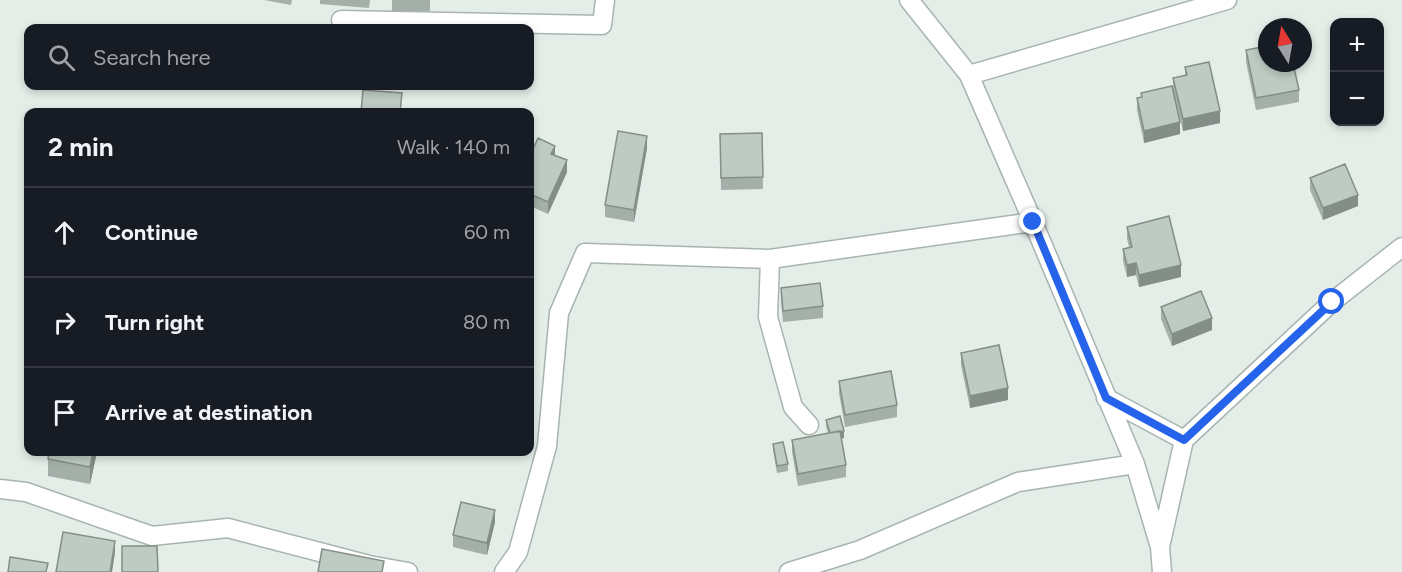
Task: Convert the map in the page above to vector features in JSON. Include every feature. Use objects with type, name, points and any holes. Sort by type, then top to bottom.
[{"type":"street","points":[[341,20],[602,25],[605,0]]},
{"type":"street","points":[[909,0],[969,75],[1135,464],[1160,547],[1162,572]]},
{"type":"street","points":[[969,75],[1227,0]]},
{"type":"street","points":[[504,572],[518,552],[547,446],[559,313],[585,253],[770,259],[1033,222]]},
{"type":"street","points":[[1160,547],[1184,440],[1332,302],[1402,247]]},
{"type":"street","points":[[770,259],[768,317],[793,407],[809,425]]},
{"type":"street","points":[[1106,398],[1184,440]]},
{"type":"street","points":[[789,572],[860,550],[1018,482],[1135,464]]},
{"type":"street","points":[[0,489],[26,492],[152,536],[228,528],[369,565],[408,572]]},
{"type":"building","points":[[1258,48],[1258,72],[1295,72],[1299,90],[1256,98],[1246,50]]},
{"type":"building","points":[[1209,62],[1220,111],[1183,119],[1173,78],[1187,75],[1185,67]]},
{"type":"building","points":[[1172,86],[1180,122],[1144,131],[1137,98],[1142,97],[1141,93]]},
{"type":"building","points":[[363,90],[402,93],[400,108],[361,108]]},
{"type":"building","points":[[618,131],[647,136],[634,210],[605,205]]},
{"type":"building","points":[[762,133],[763,177],[721,178],[720,134]]},
{"type":"building","points":[[538,138],[555,146],[551,154],[567,160],[548,202],[534,196],[534,147]]},
{"type":"building","points":[[1345,164],[1358,195],[1323,208],[1310,178]]},
{"type":"building","points":[[1169,216],[1181,265],[1139,275],[1136,263],[1127,265],[1123,249],[1132,247],[1127,227]]},
{"type":"building","points":[[820,283],[823,306],[783,311],[781,288]]},
{"type":"building","points":[[1201,291],[1212,318],[1172,334],[1161,307]]},
{"type":"building","points":[[999,345],[1008,388],[970,396],[961,353]]},
{"type":"building","points":[[891,371],[897,405],[845,415],[839,381]]},
{"type":"building","points":[[840,416],[844,431],[830,433],[826,420]]},
{"type":"building","points":[[840,431],[846,465],[798,474],[792,440]]},
{"type":"building","points":[[783,442],[788,464],[777,466],[773,444]]},
{"type":"building","points":[[48,456],[92,456],[90,467],[48,459]]},
{"type":"building","points":[[461,502],[495,510],[487,543],[453,535]]},
{"type":"building","points":[[63,532],[115,541],[110,572],[56,572]]},
{"type":"building","points":[[122,546],[157,546],[158,572],[122,572]]},
{"type":"building","points":[[322,549],[384,561],[382,572],[318,572]]},
{"type":"building","points":[[10,557],[48,563],[46,572],[8,572]]},
{"type":"route","points":[[1033,222],[1106,398],[1184,440],[1332,302]]}]
